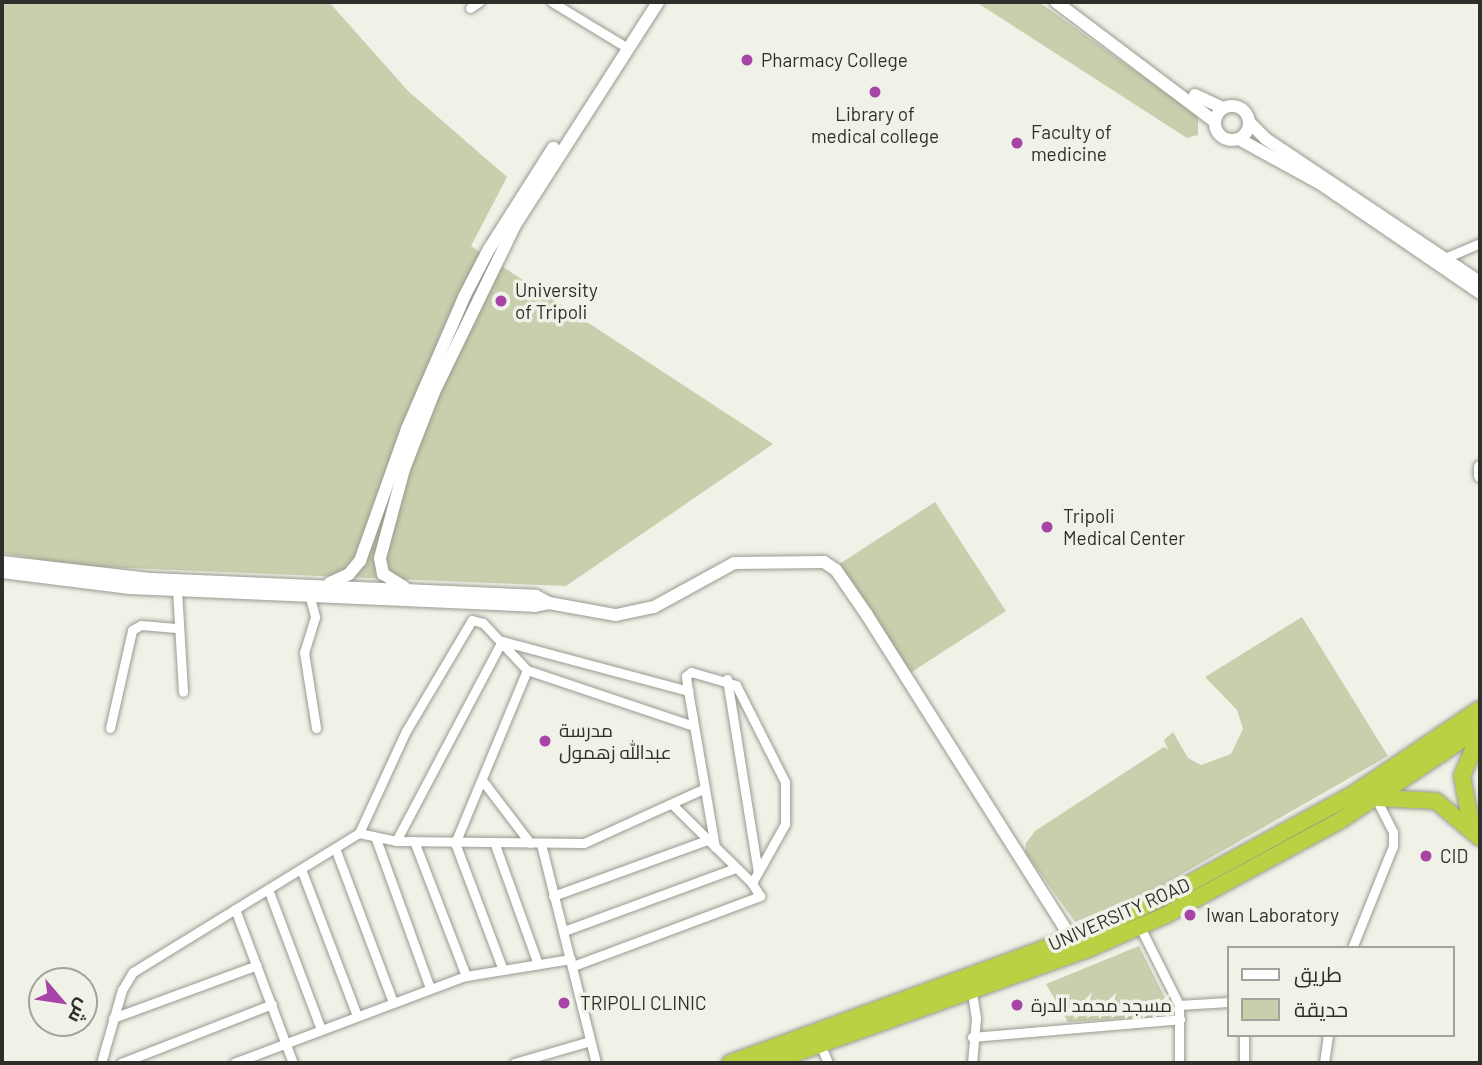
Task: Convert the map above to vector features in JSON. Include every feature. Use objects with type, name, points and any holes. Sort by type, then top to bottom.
[{"type":"highway","name":"UNIVERSITY ROAD","points":[[730,1063],[1071,938],[1172,893],[1255,850],[1352,794],[1480,709]]},
{"type":"highway","name":"UNIVERSITY ROAD","points":[[768,1063],[972,992],[1140,927],[1255,869],[1376,798],[1480,728]]},
{"type":"highway","points":[[1477,835],[1462,776],[1480,734]]},
{"type":"highway","points":[[1376,798],[1436,801],[1477,835]]},
{"type":"street","points":[[470,8],[479,2]]},
{"type":"street","points":[[552,2],[621,44]]},
{"type":"street","points":[[323,585],[356,568],[372,527],[387,505],[494,252],[621,44],[650,2]]},
{"type":"street","points":[[494,252],[658,2]]},
{"type":"street","points":[[1056,2],[1214,121],[1220,136],[1239,139],[1321,184],[1480,293]]},
{"type":"street","points":[[1067,2],[1197,96],[1223,108],[1240,107],[1249,122],[1266,139],[1480,282]]},
{"type":"street","points":[[1214,121],[1223,108]]},
{"type":"street","points":[[1239,139],[1249,122]]},
{"type":"street","points":[[1445,258],[1480,243]]},
{"type":"street","points":[[1480,467],[1480,476]]},
{"type":"street","points":[[387,505],[386,531],[380,558],[383,574],[416,590]]},
{"type":"street","points":[[372,527],[386,531]]},
{"type":"street","points":[[2,562],[152,579],[536,596],[549,603],[616,615],[637,614],[734,563],[829,564],[1071,938]]},
{"type":"street","points":[[2,572],[98,585],[177,590],[535,606],[549,603]]},
{"type":"street","points":[[177,590],[183,692]]},
{"type":"street","points":[[309,594],[315,617],[304,652],[316,728]]},
{"type":"street","points":[[101,1063],[113,1018],[133,972],[359,833],[406,731],[466,625],[477,620],[502,642],[527,670],[693,726]]},
{"type":"street","points":[[110,728],[132,630],[142,625],[179,628]]},
{"type":"street","points":[[502,642],[688,691]]},
{"type":"street","points":[[396,841],[502,642]]},
{"type":"street","points":[[503,970],[455,843],[527,670]]},
{"type":"street","points":[[711,844],[686,676],[691,672],[727,679],[736,685],[788,794],[785,824],[752,883]]},
{"type":"street","points":[[727,679],[758,872]]},
{"type":"street","points":[[482,780],[530,843]]},
{"type":"street","points":[[359,833],[376,839],[396,841],[541,844],[594,842],[703,789]]},
{"type":"street","points":[[1353,946],[1394,846],[1393,832],[1376,798]]},
{"type":"street","points":[[234,1063],[466,976],[538,964],[572,963],[757,900],[760,892],[672,804]]},
{"type":"street","points":[[376,839],[430,988]]},
{"type":"street","points":[[414,841],[466,976]]},
{"type":"street","points":[[494,842],[538,964]]},
{"type":"street","points":[[541,844],[596,1063]]},
{"type":"street","points":[[553,896],[711,844]]},
{"type":"street","points":[[335,848],[393,1002]]},
{"type":"street","points":[[564,931],[735,868]]},
{"type":"street","points":[[301,869],[357,1016]]},
{"type":"street","points":[[268,889],[321,1029]]},
{"type":"street","points":[[235,909],[293,1063]]},
{"type":"street","points":[[1140,927],[1179,1005],[1179,1063]]},
{"type":"street","points":[[113,1018],[257,965]]},
{"type":"street","points":[[972,992],[976,1018],[972,1037],[972,1063]]},
{"type":"street","points":[[1179,1005],[1226,1002]]},
{"type":"street","points":[[126,1063],[272,1004]]},
{"type":"street","points":[[972,1037],[1180,1019]]},
{"type":"street","points":[[1244,1037],[1244,1063]]},
{"type":"street","points":[[1324,1063],[1328,1037]]},
{"type":"street","points":[[514,1063],[590,1041]]},
{"type":"street","points":[[820,1045],[828,1063]]},
{"type":"green space","points":[[2,2],[329,2],[408,91],[507,177],[471,246],[773,444],[566,586],[77,566],[2,553]]},
{"type":"green space","points":[[976,2],[1039,2],[1198,116],[1198,135],[1187,138]]},
{"type":"green space","points":[[935,502],[1006,611],[910,673],[839,564]]},
{"type":"green space","points":[[1302,617],[1388,756],[1161,886],[1075,922],[1025,852],[1026,843],[1035,831],[1164,747],[1168,750],[1164,740],[1173,732],[1188,758],[1201,765],[1231,754],[1243,729],[1237,710],[1205,677]]},
{"type":"green space","points":[[1139,946],[1168,1004],[1166,1011],[1159,1016],[1068,1022],[1046,984]]},
{"type":"place","name":"Pharmacy College","points":[[747,60]]},
{"type":"place","name":"Library of medical college","points":[[875,92]]},
{"type":"place","name":"Faculty of medicine","points":[[1017,143]]},
{"type":"place","name":"University of Tripoli","points":[[501,301]]},
{"type":"place","name":"Tripoli Medical Center","points":[[1047,527]]},
{"type":"place","name":"مدرسة عبدالله زهمول","points":[[545,741]]},
{"type":"place","name":"CID","points":[[1426,856]]},
{"type":"place","name":"Iwan Laboratory","points":[[1190,915]]},
{"type":"place","name":"TRIPOLI CLINIC","points":[[564,1003]]},
{"type":"place","name":"مسجد محمد الدرة","points":[[1017,1005]]}]
